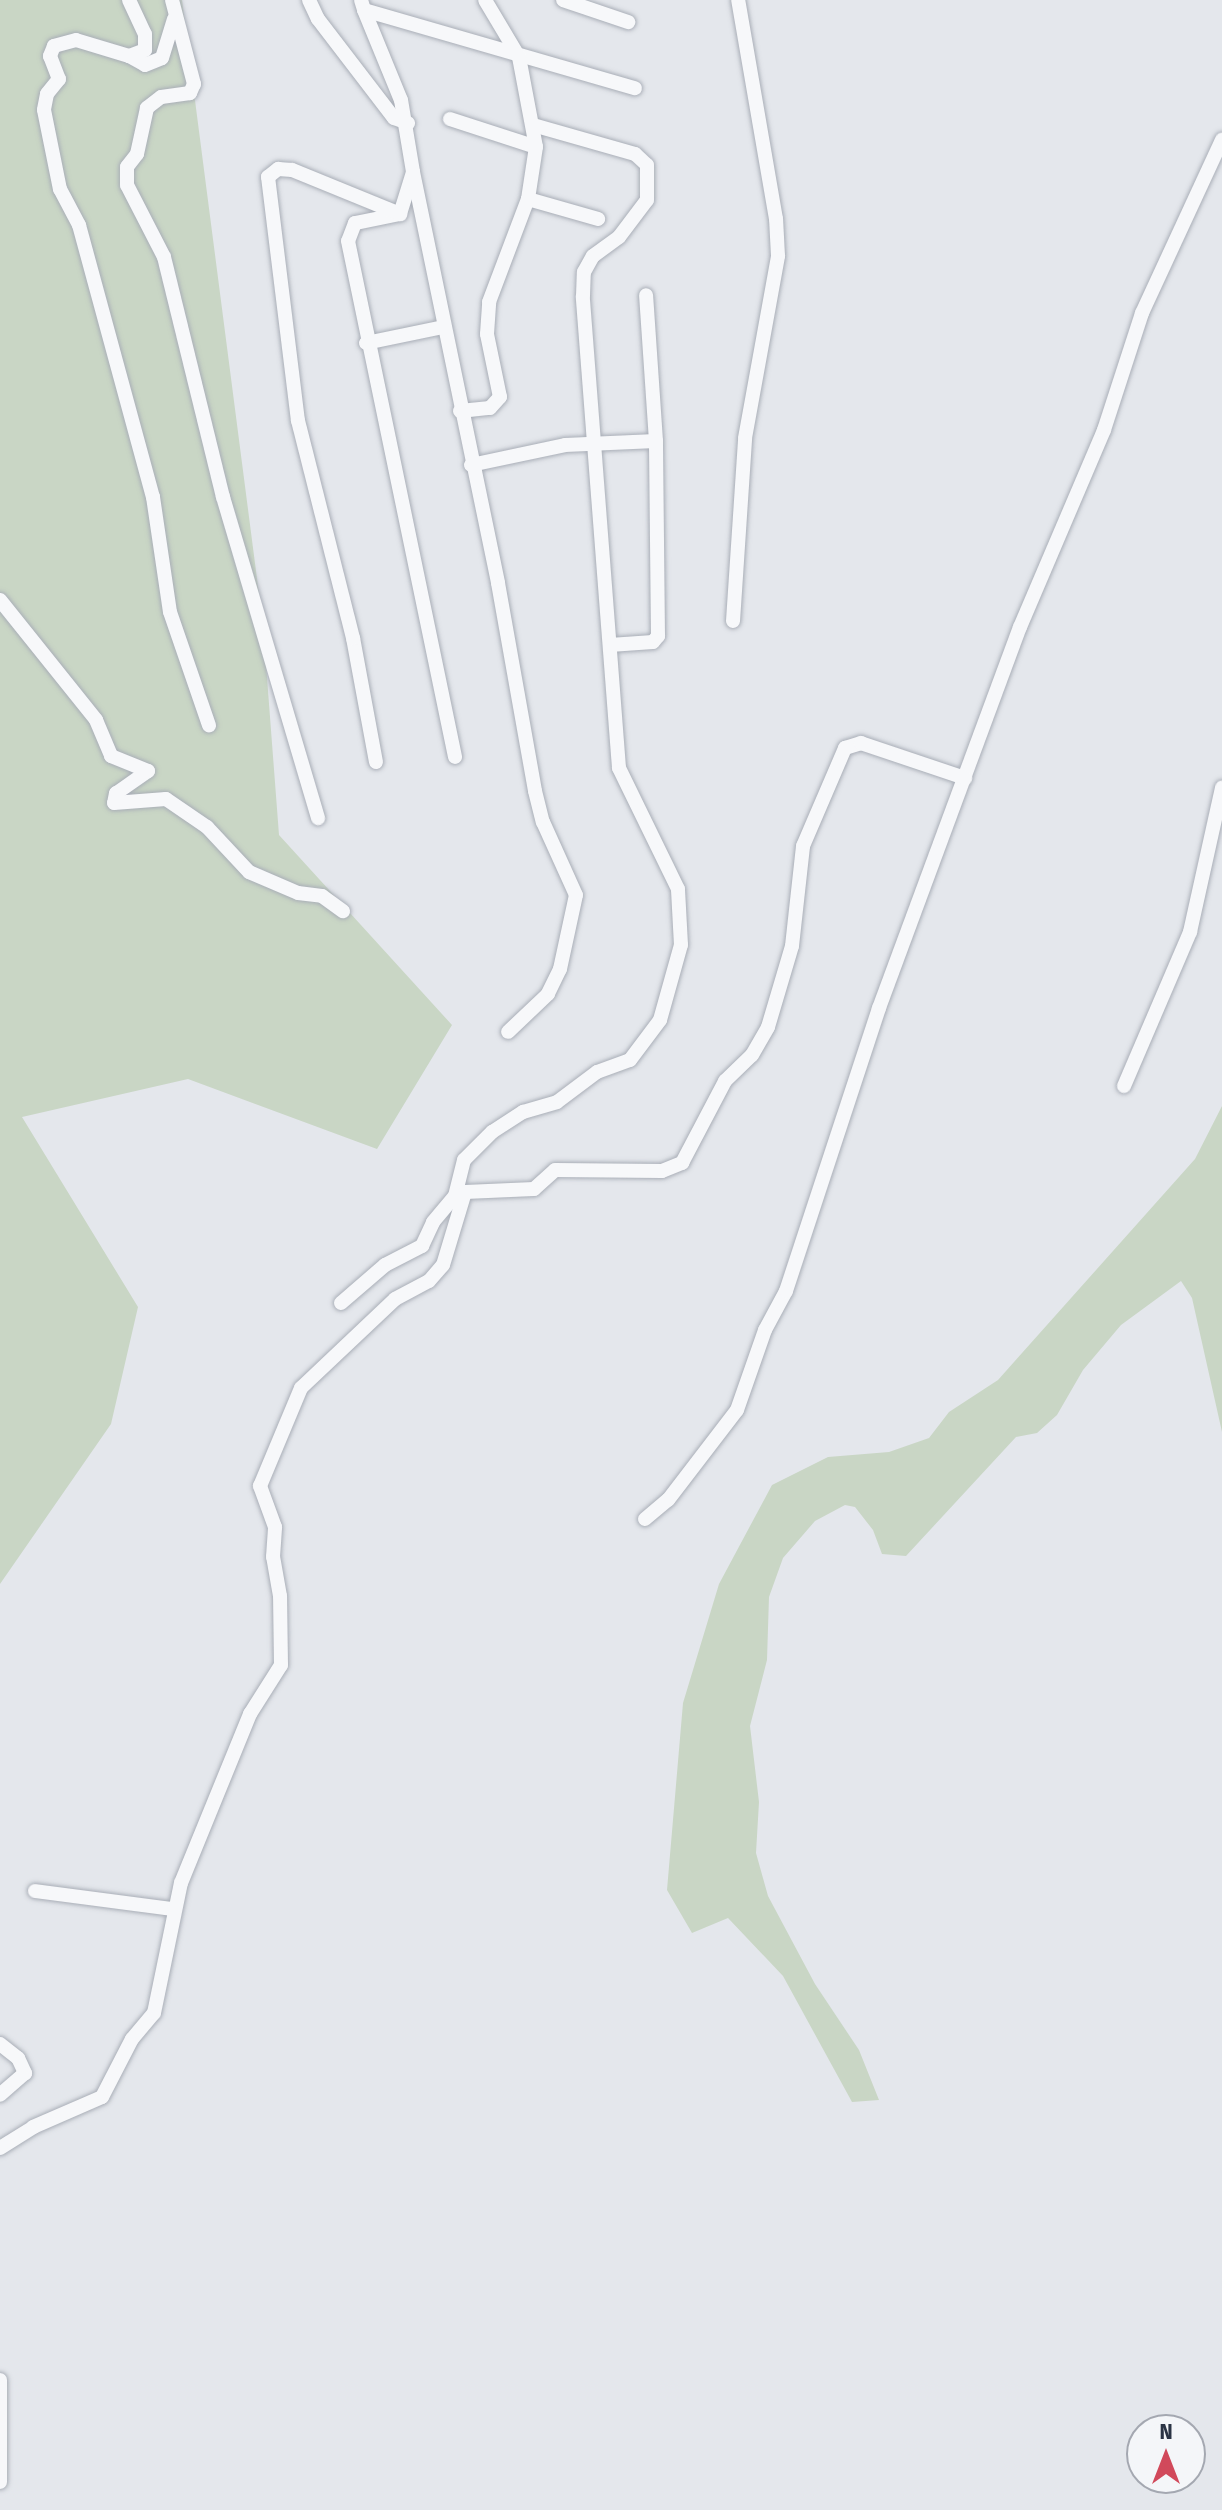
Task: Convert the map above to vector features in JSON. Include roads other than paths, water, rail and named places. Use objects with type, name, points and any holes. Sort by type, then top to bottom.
[{"type":"street","points":[[129,0],[147,42],[141,54],[129,56]]},
{"type":"street","points":[[309,0],[318,19],[394,118],[408,123]]},
{"type":"street","points":[[460,411],[490,408],[500,397],[487,313],[501,264],[528,199],[536,147],[519,57],[485,0]]},
{"type":"street","points":[[563,0],[628,22]]},
{"type":"street","points":[[733,621],[745,438],[778,256],[776,219],[738,0]]},
{"type":"street","points":[[363,5],[408,123],[413,172],[471,465],[498,583],[535,791],[543,822],[576,895],[569,941],[548,994],[508,1032]]},
{"type":"street","points":[[363,5],[519,57],[635,88]]},
{"type":"street","points":[[174,7],[162,58],[145,65],[129,56],[76,40],[54,46],[50,56],[59,79],[47,94],[44,110],[60,189],[79,225],[153,497],[170,612],[209,725]]},
{"type":"street","points":[[174,7],[194,84],[190,93],[161,97],[147,108],[137,154],[127,167],[127,185],[164,257],[223,497],[318,818]]},
{"type":"street","points":[[450,119],[536,147]]},
{"type":"street","points":[[0,2148],[110,2089],[125,2050],[160,1997],[172,1909],[250,1714],[281,1665],[280,1596],[273,1557],[275,1527],[260,1486],[294,1398],[395,1299],[436,1273],[453,1245],[458,1203],[470,1152],[523,1112],[557,1102],[597,1072],[630,1060],[652,1035],[668,1001],[683,914],[678,889],[619,768],[584,272],[647,200],[647,165],[635,154],[533,125]]},
{"type":"street","points":[[645,1519],[668,1500],[737,1410],[765,1330],[786,1291],[879,1008],[1020,627],[1104,430],[1142,313],[1222,140]]},
{"type":"street","points":[[376,762],[353,638],[298,421],[268,177],[278,169],[292,170],[400,214]]},
{"type":"street","points":[[400,214],[413,172]]},
{"type":"street","points":[[528,199],[598,219]]},
{"type":"street","points":[[400,214],[355,223],[348,241],[366,343],[455,757]]},
{"type":"street","points":[[610,645],[653,642],[658,636],[656,441],[646,295]]},
{"type":"street","points":[[366,343],[443,327]]},
{"type":"street","points":[[471,465],[565,445],[656,441]]},
{"type":"street","points":[[0,600],[96,720],[111,756],[148,771],[116,793],[114,803],[166,799],[207,827],[249,872],[298,893],[322,896],[343,911]]},
{"type":"street","points":[[341,1303],[385,1265],[422,1246],[429,1227],[460,1194],[534,1189],[555,1170],[604,1175],[676,1169],[725,1081],[752,1055],[768,1027],[792,946],[803,846],[840,753],[861,743],[965,778]]},
{"type":"street","points":[[1124,1086],[1190,932],[1222,788]]},
{"type":"street","points":[[35,1891],[172,1909]]},
{"type":"street","points":[[0,2044],[18,2058],[25,2073],[0,2095]]},
{"type":"street","points":[[0,2380],[0,2482]]}]
